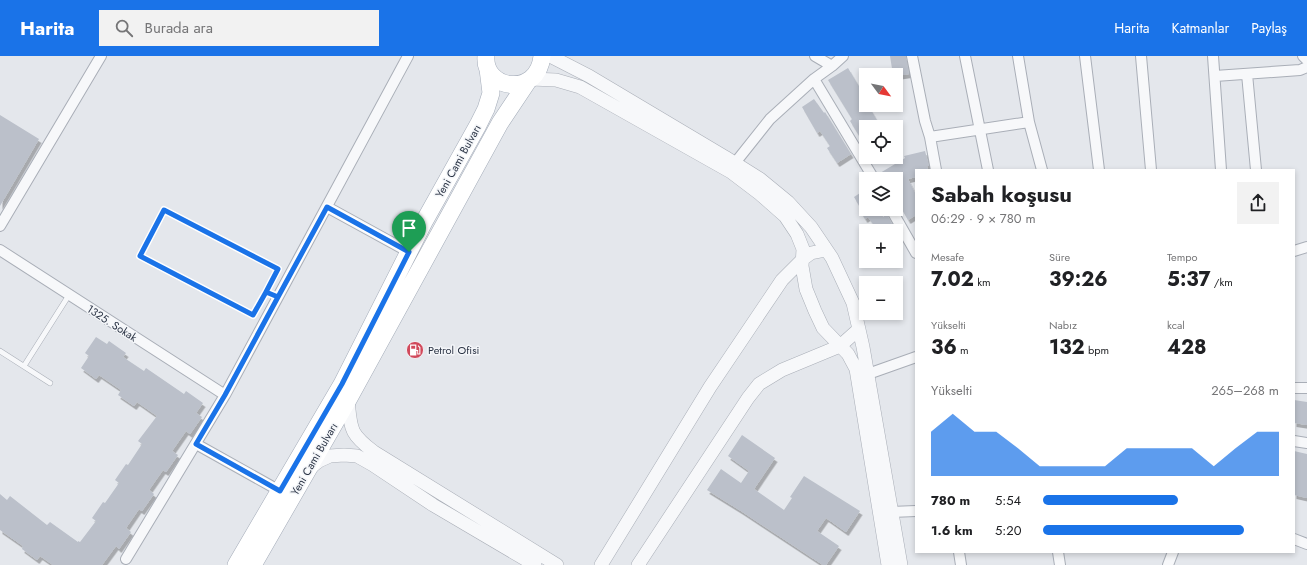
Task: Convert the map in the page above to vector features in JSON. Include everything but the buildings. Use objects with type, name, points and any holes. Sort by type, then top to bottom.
[{"type":"main road","name":"Yeni Cami Bulvarı","points":[[253,565],[348,400],[500,123],[530,80],[536,75],[540,67],[542,56]]},
{"type":"main road","name":"Yeni Cami Bulvarı","points":[[236,565],[342,384],[409,252],[486,109],[491,94],[485,60]]},
{"type":"main road","points":[[485,60],[493,76],[501,82],[510,85],[520,85],[530,80]]},
{"type":"street","points":[[0,226],[102,56]]},
{"type":"street","points":[[126,559],[225,395],[408,56]]},
{"type":"street","points":[[550,56],[589,76],[760,179],[788,202],[811,227],[832,258],[853,303],[868,374],[901,565]]},
{"type":"street","points":[[815,56],[832,66]]},
{"type":"street","points":[[735,163],[770,119],[814,79],[843,56]]},
{"type":"street","points":[[912,56],[936,169]]},
{"type":"street","points":[[965,56],[988,169]]},
{"type":"street","points":[[1018,56],[1030,122],[1042,169]]},
{"type":"street","points":[[1085,56],[1099,169]]},
{"type":"street","points":[[1141,56],[1151,169]]},
{"type":"street","points":[[1213,56],[1221,169]]},
{"type":"street","points":[[1303,56],[1307,60]]},
{"type":"street","points":[[1214,76],[1300,70],[1307,67]]},
{"type":"street","points":[[1247,74],[1256,169]]},
{"type":"street","points":[[814,79],[870,172]]},
{"type":"street","points":[[530,80],[556,80],[580,87],[731,172],[760,194],[785,216],[798,234],[803,249],[802,266],[806,289],[815,311],[823,328],[848,354],[856,368],[888,565]]},
{"type":"street","points":[[930,137],[1030,122]]},
{"type":"street","points":[[327,207],[409,252]]},
{"type":"street","points":[[895,216],[915,251]]},
{"type":"street","points":[[1295,252],[1307,247]]},
{"type":"street","name":"1325. Sokak","points":[[0,250],[225,395]]},
{"type":"street","points":[[601,565],[710,388],[782,280],[811,253],[826,250]]},
{"type":"street","points":[[638,565],[748,398],[759,384],[782,370],[840,346],[859,329]]},
{"type":"street","points":[[868,374],[915,357]]},
{"type":"street","points":[[1295,388],[1307,388]]},
{"type":"street","points":[[348,400],[353,433],[361,442],[374,452],[556,565]]},
{"type":"street","points":[[1295,441],[1307,443]]},
{"type":"street","points":[[196,444],[280,491]]},
{"type":"street","points":[[308,471],[320,461],[330,456],[357,456],[433,505],[535,565]]},
{"type":"street","points":[[891,512],[915,511]]},
{"type":"street","points":[[1295,539],[1307,544]]},
{"type":"street","points":[[959,553],[961,565]]},
{"type":"street","points":[[1058,553],[1060,565]]},
{"type":"street","points":[[1168,565],[1174,553]]},
{"type":"lane","points":[[164,210],[278,269],[266,292],[253,315],[140,256],[164,210]]},
{"type":"lane","points":[[266,292],[278,297]]},
{"type":"lane","points":[[24,366],[69,295]]},
{"type":"lane","points":[[0,351],[50,383]]},
{"type":"place","name":"Petrol Ofisi","points":[[415,350]]},
{"type":"route","points":[[409,252],[327,207],[278,297],[266,292],[278,269],[164,210],[140,256],[253,315],[266,292],[278,297],[225,395],[196,444],[280,491],[342,384],[409,252]]}]
